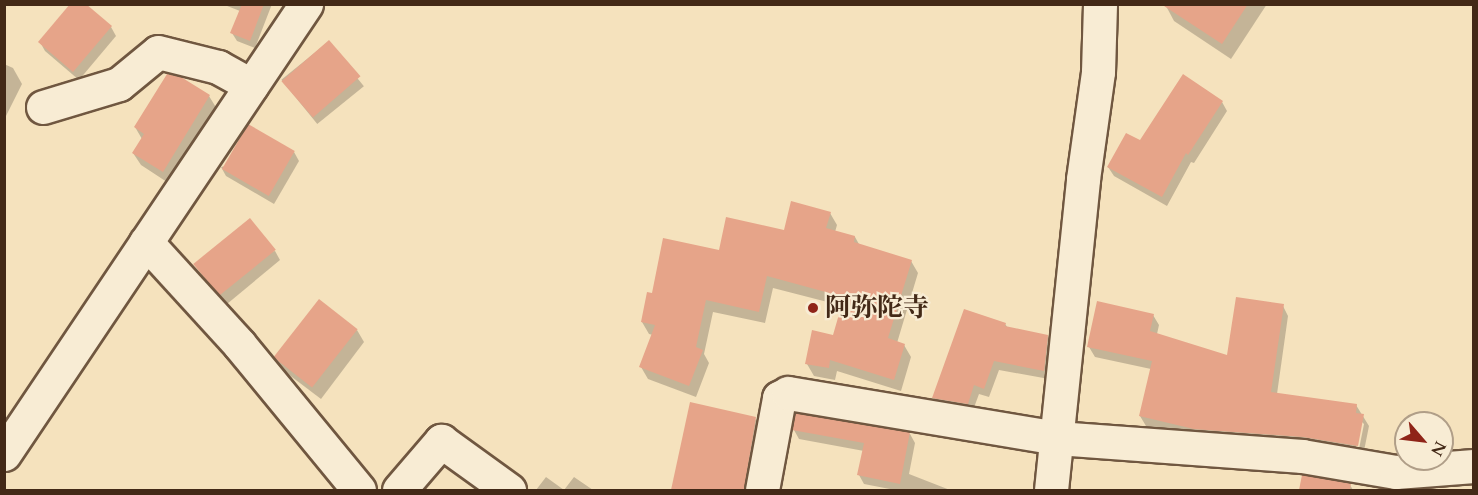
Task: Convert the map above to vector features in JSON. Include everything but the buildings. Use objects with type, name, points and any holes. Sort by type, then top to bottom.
[{"type":"street","points":[[4,454],[306,4]]},
{"type":"street","points":[[1051,490],[1083,178],[1098,72],[1100,4]]},
{"type":"street","points":[[43,107],[119,84],[158,52],[218,67],[251,85]]},
{"type":"street","points":[[146,242],[239,344],[359,490]]},
{"type":"street","points":[[762,490],[779,398],[788,393],[1057,438],[1302,456],[1396,472],[1473,466]]},
{"type":"street","points":[[399,490],[441,441],[509,490]]},
{"type":"place","name":"阿弥陀寺","points":[[813,308]]}]
